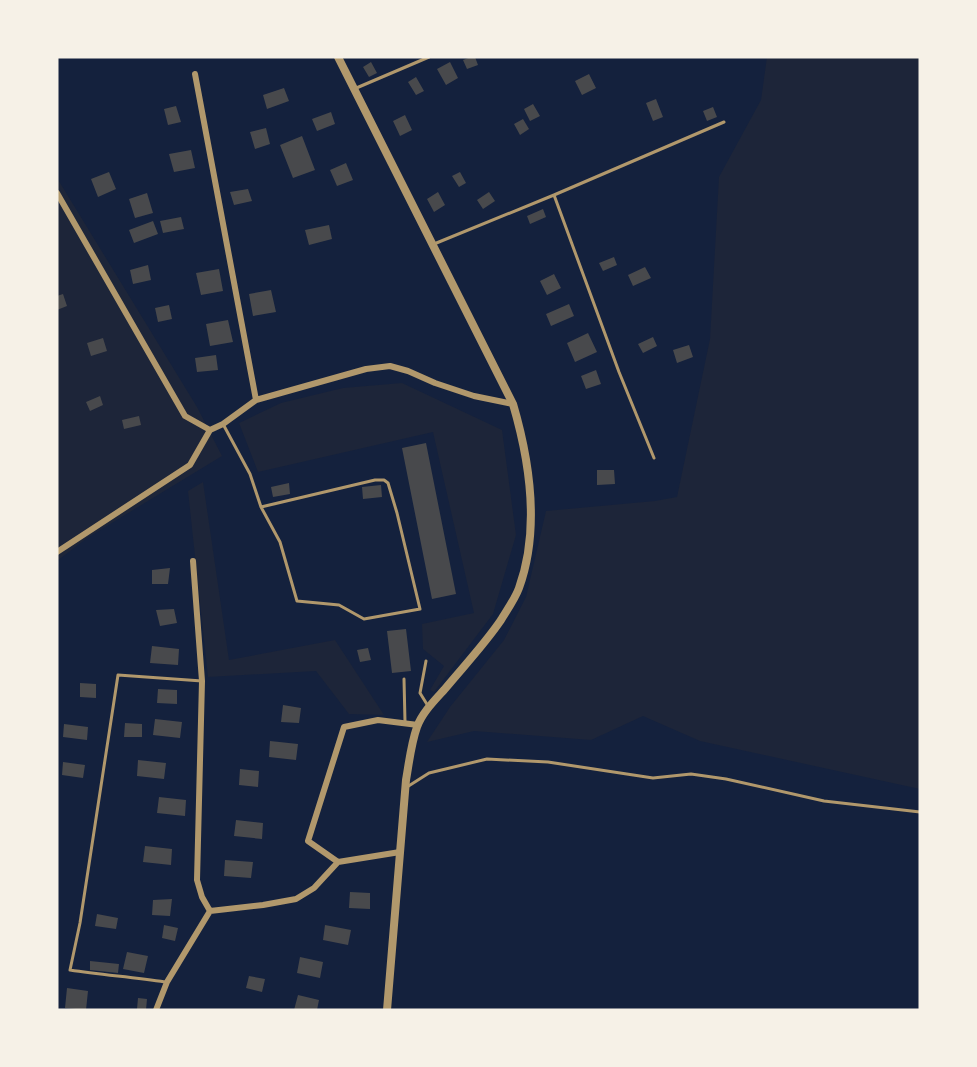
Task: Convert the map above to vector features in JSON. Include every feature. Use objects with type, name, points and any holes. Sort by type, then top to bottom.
[{"type":"street","points":[[338,57],[513,404],[520,429],[531,518],[528,558],[518,590],[501,620],[429,707],[418,725],[410,752],[387,1010]]},
{"type":"street","points":[[195,74],[256,400]]},
{"type":"street","points":[[57,193],[185,416],[210,430]]},
{"type":"street","points":[[57,552],[190,465],[210,430],[223,424],[256,400],[366,369],[390,366],[408,370],[435,383],[474,396],[513,404]]},
{"type":"street","points":[[194,561],[202,681],[197,880],[202,897],[210,911]]},
{"type":"street","points":[[338,862],[308,841],[344,726],[378,720],[418,725]]},
{"type":"street","points":[[210,911],[296,899],[314,888],[338,862],[400,852]]},
{"type":"street","points":[[156,1010],[167,982],[210,911]]},
{"type":"lane","points":[[354,89],[429,57]]},
{"type":"lane","points":[[434,244],[724,122]]},
{"type":"lane","points":[[554,195],[619,372],[654,458]]},
{"type":"lane","points":[[223,424],[250,474],[261,507],[280,542],[297,601],[339,605],[364,619],[420,609],[397,513],[388,483],[384,480],[375,480],[261,507]]},
{"type":"lane","points":[[426,661],[420,693],[423,701],[429,707]]},
{"type":"lane","points":[[167,982],[110,977],[70,970],[80,923],[118,675],[202,681]]},
{"type":"lane","points":[[404,679],[406,723]]},
{"type":"lane","points":[[406,788],[429,773],[487,759],[548,762],[653,778],[692,774],[726,778],[824,801],[920,812]]},
{"type":"shaded area","points":[[767,57],[920,57],[920,789],[700,741],[643,716],[591,740],[474,731],[427,742],[450,707],[504,640],[526,597],[546,511],[677,497],[710,339],[719,177],[761,100]]},
{"type":"shaded area","points":[[57,178],[197,407],[222,456],[87,538],[57,561]]},
{"type":"shaded area","points":[[402,383],[502,430],[516,535],[493,614],[434,692],[430,690],[444,666],[423,649],[422,624],[474,613],[433,432],[258,472],[239,423],[281,403],[343,388]]},
{"type":"shaded area","points":[[203,482],[229,660],[335,640],[384,715],[349,714],[316,671],[208,677],[188,491]]},
{"type":"building","points":[[475,57],[478,65],[467,69],[463,60]]},
{"type":"building","points":[[371,62],[377,73],[369,77],[363,67]]},
{"type":"building","points":[[450,62],[458,78],[446,85],[437,69]]},
{"type":"building","points":[[589,74],[596,88],[582,95],[575,81]]},
{"type":"building","points":[[416,77],[424,91],[416,95],[408,82]]},
{"type":"building","points":[[284,88],[289,101],[267,109],[263,95]]},
{"type":"building","points":[[656,99],[663,117],[653,121],[646,103]]},
{"type":"building","points":[[533,104],[540,116],[530,121],[524,109]]},
{"type":"building","points":[[176,106],[181,122],[168,125],[164,109]]},
{"type":"building","points":[[713,107],[717,117],[707,121],[703,111]]},
{"type":"building","points":[[331,112],[335,124],[317,131],[312,119]]},
{"type":"building","points":[[405,115],[412,130],[400,136],[393,121]]},
{"type":"building","points":[[523,119],[529,129],[520,135],[514,124]]},
{"type":"building","points":[[266,128],[270,144],[255,149],[250,132]]},
{"type":"building","points":[[302,136],[315,170],[293,178],[280,145]]},
{"type":"building","points":[[191,150],[195,168],[174,172],[169,154]]},
{"type":"building","points":[[346,163],[353,180],[337,186],[330,170]]},
{"type":"building","points":[[109,172],[116,189],[98,197],[91,179]]},
{"type":"building","points":[[460,172],[466,183],[459,187],[452,176]]},
{"type":"building","points":[[248,189],[252,201],[234,205],[230,192]]},
{"type":"building","points":[[438,192],[445,205],[434,212],[427,199]]},
{"type":"building","points":[[489,192],[495,201],[483,209],[477,200]]},
{"type":"building","points":[[147,193],[153,213],[135,218],[129,199]]},
{"type":"building","points":[[543,209],[546,217],[530,224],[527,216]]},
{"type":"building","points":[[181,217],[184,229],[163,233],[160,221]]},
{"type":"building","points":[[153,221],[158,234],[134,243],[129,230]]},
{"type":"building","points":[[329,225],[332,239],[309,245],[305,230]]},
{"type":"building","points":[[614,257],[617,265],[603,271],[599,263]]},
{"type":"building","points":[[148,265],[151,280],[133,284],[130,270]]},
{"type":"building","points":[[645,267],[651,278],[633,286],[628,275]]},
{"type":"building","points":[[219,269],[223,291],[201,295],[196,273]]},
{"type":"building","points":[[554,274],[561,288],[547,295],[540,281]]},
{"type":"building","points":[[271,290],[276,312],[253,316],[249,294]]},
{"type":"building","points":[[63,294],[67,306],[57,310],[57,296]]},
{"type":"building","points":[[569,304],[574,316],[551,326],[546,314]]},
{"type":"building","points":[[169,305],[172,319],[158,322],[155,308]]},
{"type":"building","points":[[228,320],[233,342],[210,346],[206,324]]},
{"type":"building","points":[[588,333],[597,352],[575,362],[567,343]]},
{"type":"building","points":[[653,337],[657,346],[643,353],[638,344]]},
{"type":"building","points":[[103,338],[107,351],[91,356],[87,343]]},
{"type":"building","points":[[689,345],[693,357],[677,363],[673,350]]},
{"type":"building","points":[[216,355],[218,370],[197,372],[195,358]]},
{"type":"building","points":[[596,370],[601,384],[586,389],[581,376]]},
{"type":"building","points":[[100,396],[103,405],[90,411],[86,402]]},
{"type":"building","points":[[139,416],[141,425],[124,429],[122,420]]},
{"type":"building","points":[[426,443],[456,594],[432,599],[402,448]]},
{"type":"building","points":[[597,470],[614,470],[615,484],[597,485]]},
{"type":"building","points":[[289,483],[290,494],[273,497],[271,487]]},
{"type":"building","points":[[381,485],[382,497],[363,499],[362,487]]},
{"type":"building","points":[[170,568],[168,584],[152,584],[152,570]]},
{"type":"building","points":[[174,609],[177,623],[160,626],[156,610]]},
{"type":"building","points":[[406,629],[411,671],[392,673],[387,631]]},
{"type":"building","points":[[152,646],[179,649],[178,665],[150,663]]},
{"type":"building","points":[[368,648],[371,660],[360,662],[357,650]]},
{"type":"building","points":[[80,683],[96,684],[96,698],[80,697]]},
{"type":"building","points":[[158,689],[177,690],[177,704],[157,703]]},
{"type":"building","points":[[283,705],[301,708],[299,723],[281,722]]},
{"type":"building","points":[[155,719],[182,722],[180,738],[153,735]]},
{"type":"building","points":[[125,723],[142,724],[142,737],[124,737]]},
{"type":"building","points":[[64,724],[88,727],[87,740],[63,737]]},
{"type":"building","points":[[270,741],[298,744],[296,760],[269,757]]},
{"type":"building","points":[[138,760],[166,763],[164,779],[137,776]]},
{"type":"building","points":[[63,762],[85,765],[83,778],[62,775]]},
{"type":"building","points":[[240,769],[259,771],[258,787],[239,785]]},
{"type":"building","points":[[159,797],[186,800],[185,816],[157,813]]},
{"type":"building","points":[[236,820],[263,823],[262,839],[234,836]]},
{"type":"building","points":[[145,846],[172,849],[171,865],[143,862]]},
{"type":"building","points":[[225,860],[253,862],[251,878],[224,876]]},
{"type":"building","points":[[350,892],[370,893],[370,909],[349,908]]},
{"type":"building","points":[[172,899],[170,916],[152,915],[153,900]]},
{"type":"building","points":[[97,914],[118,918],[116,929],[95,926]]},
{"type":"building","points":[[164,925],[178,928],[175,941],[162,938]]},
{"type":"building","points":[[325,925],[351,930],[348,945],[323,940]]},
{"type":"building","points":[[127,952],[148,956],[144,973],[123,969]]},
{"type":"building","points":[[300,957],[323,962],[320,978],[297,973]]},
{"type":"building","points":[[90,961],[119,964],[118,973],[90,970]]},
{"type":"building","points":[[249,976],[265,979],[262,992],[246,988]]},
{"type":"building","points":[[67,988],[88,991],[86,1010],[65,1008]]},
{"type":"building","points":[[298,995],[319,1000],[317,1010],[294,1010]]},
{"type":"building","points":[[138,998],[147,999],[146,1010],[137,1009]]}]
